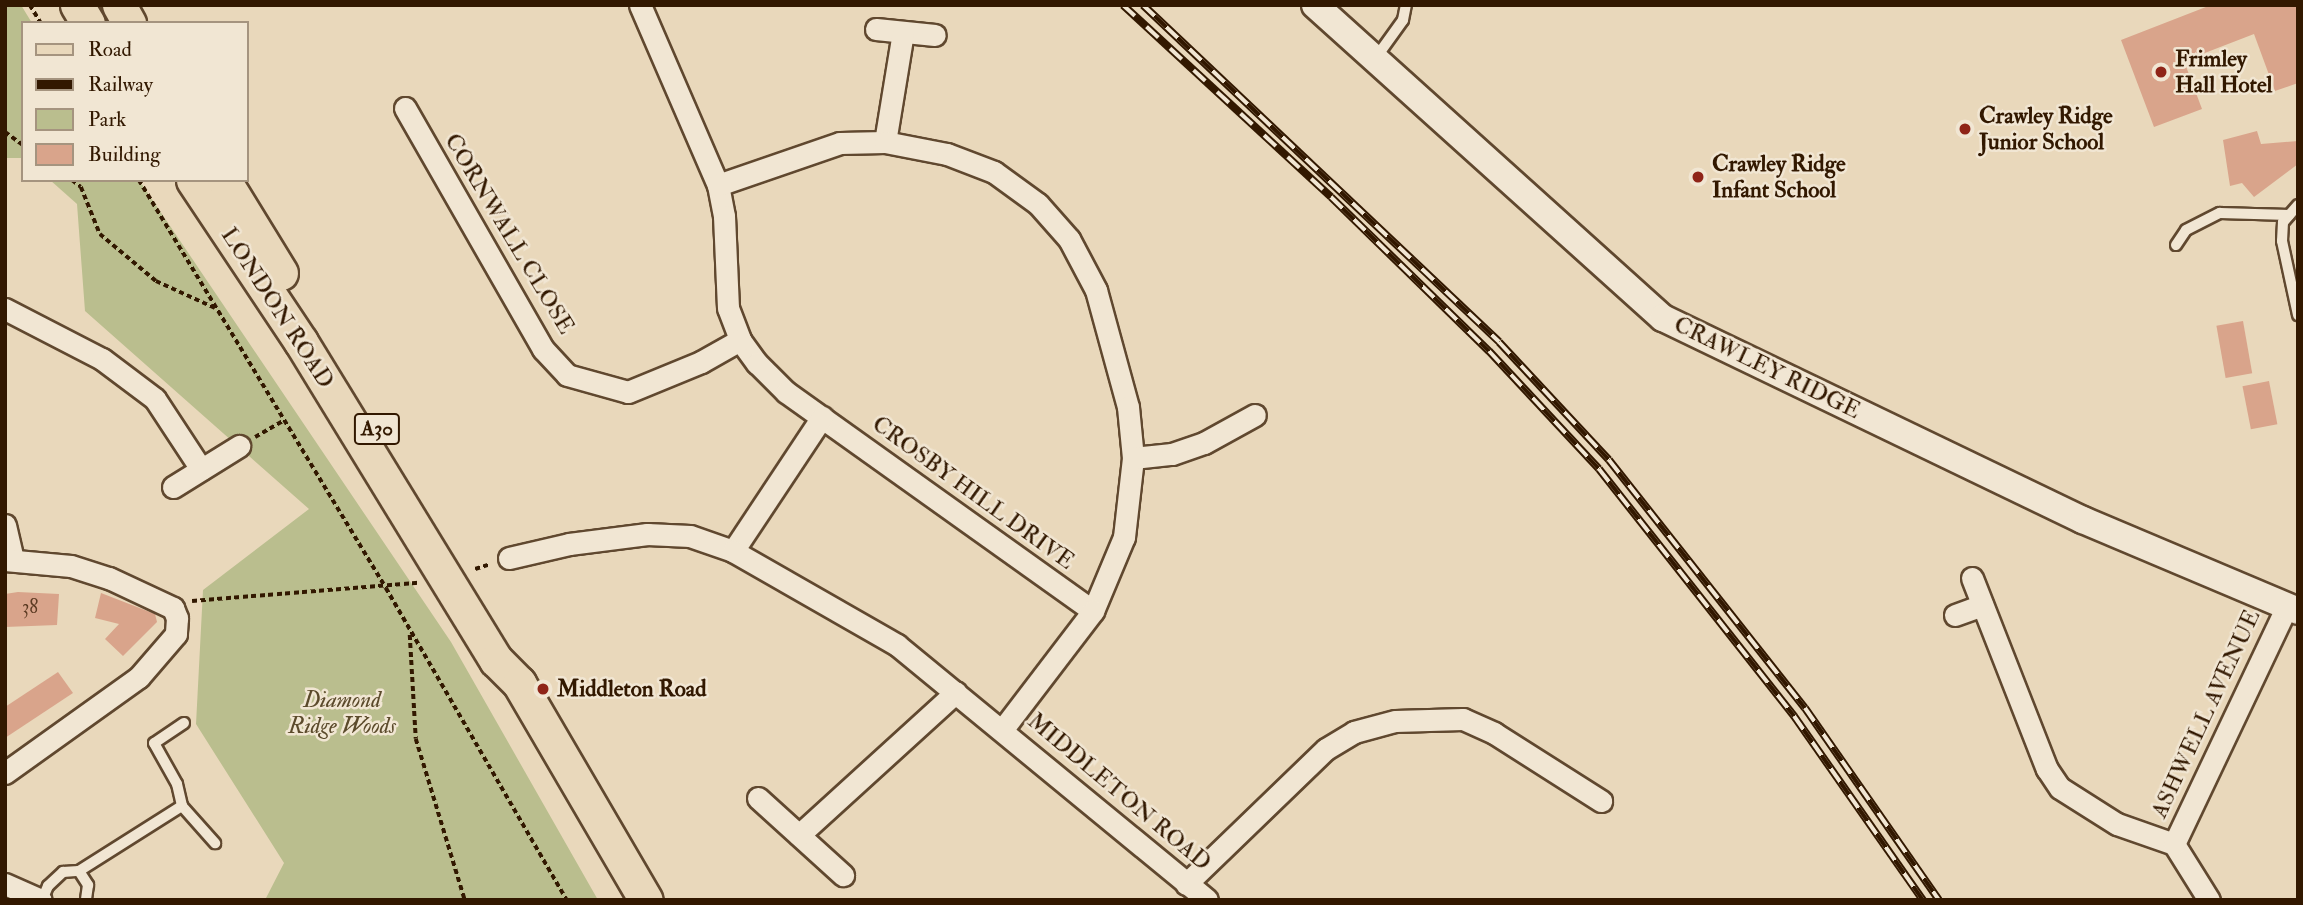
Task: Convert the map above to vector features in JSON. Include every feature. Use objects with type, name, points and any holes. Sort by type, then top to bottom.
[{"type":"main road","points":[[77,5],[88,21]]},
{"type":"main road","points":[[118,5],[128,21]]},
{"type":"main road","name":"LONDON ROAD","points":[[194,182],[301,342],[496,660],[519,682],[646,900]]},
{"type":"main road","name":"LONDON ROAD","points":[[225,182],[512,654],[519,682]]},
{"type":"street","name":"CROSBY HILL DRIVE","points":[[640,5],[718,185],[725,225],[728,309],[740,340],[786,391],[1093,611]]},
{"type":"street","name":"CRAWLEY RIDGE","points":[[1315,5],[1663,318],[2082,520],[2292,608]]},
{"type":"street","points":[[876,29],[935,35]]},
{"type":"street","points":[[885,142],[903,33]]},
{"type":"street","name":"CORNWALL CLOSE","points":[[405,108],[412,143],[543,349],[567,375],[628,392],[701,362],[740,340]]},
{"type":"street","points":[[718,185],[820,148],[863,140],[947,154],[993,172],[1038,204],[1069,239],[1096,290],[1119,365],[1133,458],[1124,537],[1093,611],[1002,730]]},
{"type":"street","points":[[5,309],[103,359],[155,399],[201,469]]},
{"type":"street","points":[[1133,458],[1204,443],[1255,415]]},
{"type":"street","points":[[733,551],[822,417]]},
{"type":"street","points":[[173,487],[239,446]]},
{"type":"street","points":[[5,525],[9,560],[71,566],[175,613],[176,634],[139,677],[5,772]]},
{"type":"street","name":"MIDDLETON ROAD","points":[[509,558],[569,544],[647,534],[690,536],[733,551],[897,645],[1196,894]]},
{"type":"street","name":"ASHWELL AVENUE","points":[[1972,579],[2035,744],[2060,788],[2117,824],[2174,844],[2209,900]]},
{"type":"street","points":[[1955,615],[1982,605]]},
{"type":"street","name":"ASHWELL AVENUE","points":[[2174,844],[2292,608]]},
{"type":"street","points":[[799,835],[956,692]]},
{"type":"street","points":[[1196,894],[1326,749],[1354,732],[1395,721],[1463,719],[1494,733],[1601,801]]},
{"type":"street","points":[[758,798],[843,874]]},
{"type":"street","points":[[5,884],[41,900]]},
{"type":"lane","points":[[1375,59],[1403,20],[1406,5]]},
{"type":"lane","points":[[2298,205],[2283,222],[2283,241],[2298,315]]},
{"type":"lane","points":[[2176,245],[2186,230],[2220,213],[2289,215]]},
{"type":"lane","points":[[184,723],[154,743],[177,784],[181,806],[215,843]]},
{"type":"lane","points":[[41,900],[55,878],[79,871],[181,806]]},
{"type":"lane","points":[[79,871],[88,886],[86,900]]},
{"type":"path","points":[[30,5],[40,21]]},
{"type":"path","points":[[5,132],[21,144]]},
{"type":"path","points":[[75,182],[81,187],[100,233],[156,281],[217,309]]},
{"type":"path","points":[[140,182],[386,588],[567,900]]},
{"type":"path","points":[[239,446],[283,421]]},
{"type":"path","points":[[175,613],[195,600],[386,588],[420,583]]},
{"type":"path","points":[[410,633],[416,738],[465,900]]},
{"type":"green space","points":[[5,5],[21,5],[31,21],[21,21],[21,158],[5,158]]},
{"type":"green space","name":"Diamond Ridge Woods","points":[[52,182],[140,182],[451,642],[598,900],[265,900],[284,863],[196,724],[203,590],[309,509],[85,311],[77,204]]},
{"type":"building","name":"Frimley Hall Hotel","points":[[2211,5],[2298,5],[2298,83],[2275,91],[2254,34],[2184,61],[2202,109],[2154,127],[2121,40]]},
{"type":"building","points":[[2257,131],[2261,144],[2298,141],[2298,164],[2254,197],[2242,183],[2230,186],[2223,140]]},
{"type":"building","points":[[2243,321],[2252,373],[2226,378],[2216,326]]},
{"type":"building","points":[[2269,381],[2277,424],[2251,429],[2242,386]]},
{"type":"building","points":[[101,593],[155,614],[157,622],[123,656],[105,639],[119,624],[95,618]]},
{"type":"building","points":[[5,594],[59,594],[57,625],[5,627]]},
{"type":"building","points":[[58,672],[73,693],[5,738],[5,707]]},
{"type":"railway","points":[[1123,5],[1331,197],[1489,351],[1599,469],[1794,716],[1923,900]]},
{"type":"railway","points":[[1143,5],[1499,342],[1609,460],[1805,708],[1939,900]]},
{"type":"place","name":"Frimley Hall Hotel","points":[[2161,72]]},
{"type":"place","name":"Crawley Ridge Junior School","points":[[1965,129]]},
{"type":"place","name":"Crawley Ridge Infant School","points":[[1698,177]]},
{"type":"place","name":"Middleton Road","points":[[543,689]]}]
